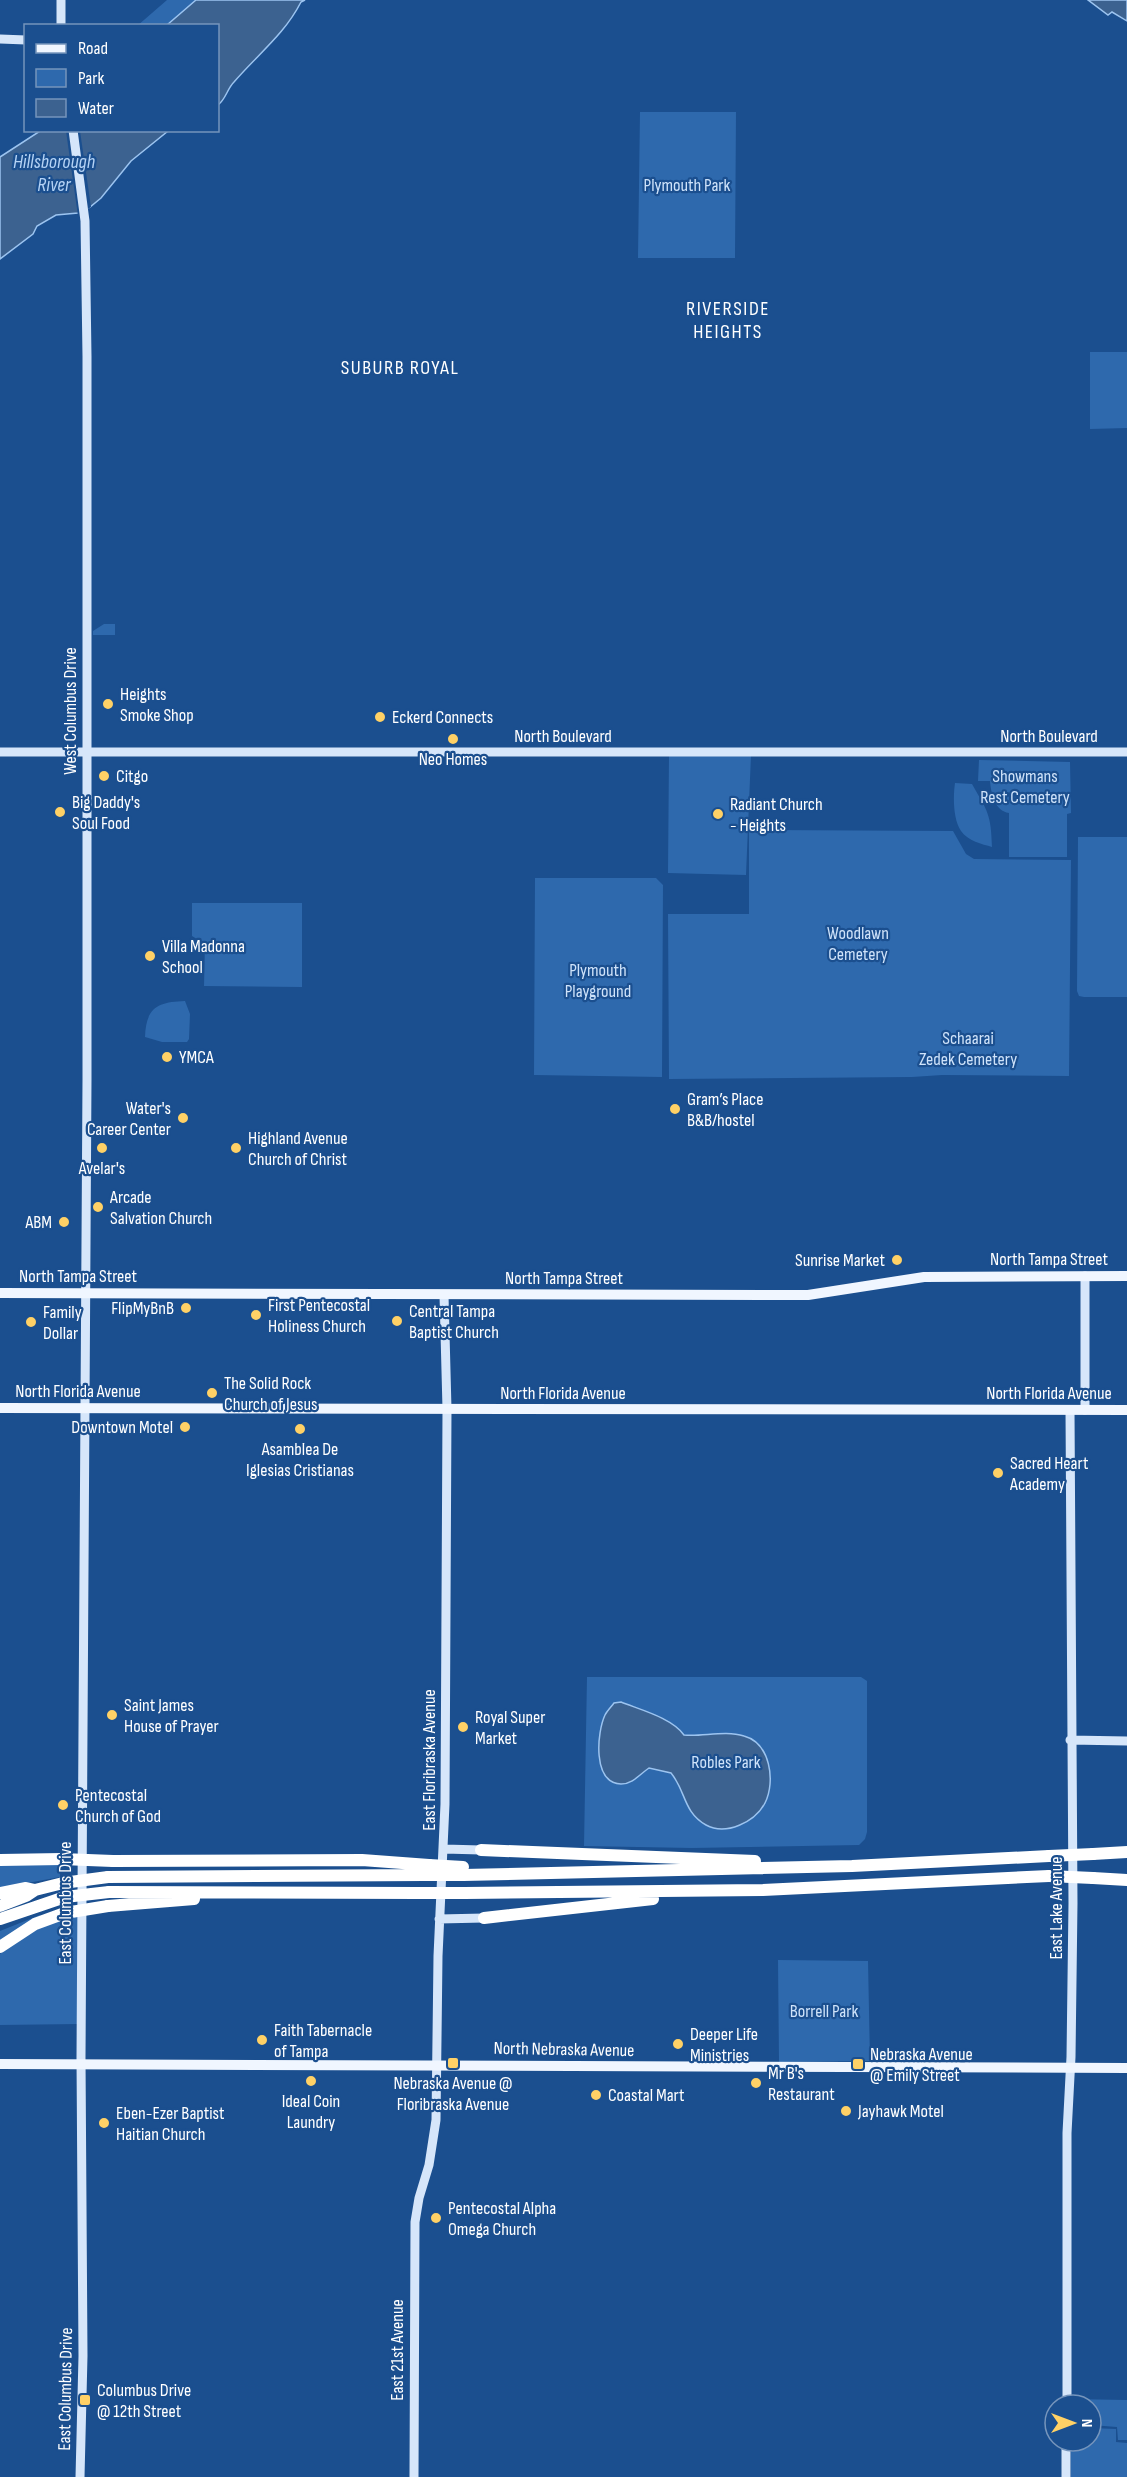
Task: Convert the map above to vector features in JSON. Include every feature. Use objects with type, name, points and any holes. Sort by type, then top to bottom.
[{"type":"highway","points":[[481,1850],[852,1866]]},
{"type":"highway","points":[[0,1906],[35,1890],[63,1883],[108,1877],[427,1870],[515,1874],[852,1866],[1127,1852]]},
{"type":"highway","points":[[0,1860],[362,1860],[427,1870]]},
{"type":"highway","points":[[0,1919],[65,1897],[109,1892],[658,1892],[1049,1876],[1124,1879]]},
{"type":"highway","points":[[0,1893],[26,1888],[35,1890]]},
{"type":"highway","points":[[484,1918],[650,1899],[786,1896],[799,1888]]},
{"type":"highway","points":[[0,1947],[35,1924],[65,1913],[108,1906],[215,1898],[241,1893]]},
{"type":"main road","name":"North Tampa Street","points":[[0,1293],[808,1295],[924,1276],[1127,1276]]},
{"type":"main road","name":"North Florida Avenue","points":[[0,1408],[1127,1410]]},
{"type":"main road","name":"North Nebraska Avenue","points":[[0,2064],[1127,2068]]},
{"type":"street","points":[[61,0],[61,24]]},
{"type":"street","points":[[0,39],[24,40]]},
{"type":"street","name":"West Columbus Drive","points":[[73,132],[84,212],[87,356],[85,1293]]},
{"type":"street","name":"North Boulevard","points":[[0,752],[1127,752]]},
{"type":"street","points":[[1085,1276],[1086,1410]]},
{"type":"street","name":"East Columbus Drive","points":[[80,2477],[83,2356],[81,2064],[85,1293]]},
{"type":"street","name":"East Floribraska Avenue","points":[[415,2222],[434,2141],[438,2065],[439,1919],[444,1849],[447,1409],[444,1295]]},
{"type":"street","name":"East Lake Avenue","points":[[1067,2393],[1069,2068],[1073,1914],[1070,1740],[1070,1410]]},
{"type":"street","points":[[1070,1740],[1127,1741]]},
{"type":"street","points":[[444,1849],[481,1850]]},
{"type":"street","points":[[439,1919],[484,1918]]},
{"type":"street","name":"East 21st Avenue","points":[[414,2477],[415,2222]]},
{"type":"street","points":[[1066,2453],[1066,2477]]},
{"type":"green space","points":[[167,0],[196,0],[168,24],[139,24]]},
{"type":"green space","name":"Plymouth Park","points":[[640,112],[736,112],[735,258],[638,258]]},
{"type":"green space","points":[[1090,352],[1127,352],[1127,428],[1090,429]]},
{"type":"green space","points":[[104,624],[115,624],[115,635],[93,635],[93,631]]},
{"type":"green space","points":[[669,754],[751,755],[746,875],[668,873]]},
{"type":"green space","name":"Showmans Rest Cemetery","points":[[979,760],[1070,762],[1071,813],[1067,814],[1067,857],[1009,857],[1009,813],[1004,812],[997,805],[990,781],[978,781]]},
{"type":"green space","points":[[955,783],[972,784],[982,801],[991,827],[992,847],[971,840],[958,826],[954,801]]},
{"type":"green space","name":"Woodlawn Cemetery","points":[[749,830],[953,831],[966,854],[974,859],[1071,860],[1069,1076],[942,1075],[669,1079],[668,914],[749,914]]},
{"type":"green space","points":[[1078,837],[1127,837],[1127,997],[1084,997],[1079,996],[1077,991]]},
{"type":"green space","name":"Plymouth Playground","points":[[535,878],[656,878],[663,885],[662,1077],[534,1075]]},
{"type":"green space","points":[[192,903],[302,903],[302,987],[204,986],[205,944],[192,936]]},
{"type":"green space","points":[[185,1001],[190,1014],[187,1042],[162,1042],[145,1037],[148,1019],[155,1008],[168,1003]]},
{"type":"green space","name":"Robles Park","points":[[587,1677],[861,1677],[867,1681],[867,1832],[865,1839],[859,1845],[692,1848],[584,1846]]},
{"type":"green space","points":[[60,1864],[60,1877],[0,1888],[0,1865]]},
{"type":"green space","points":[[40,1915],[41,1917],[0,1942],[0,1931]]},
{"type":"green space","points":[[79,1916],[79,2024],[0,2025],[0,1954],[37,1929]]},
{"type":"green space","name":"Borrell Park","points":[[778,1960],[868,1961],[870,2061],[779,2062]]},
{"type":"green space","points":[[1103,2400],[1127,2400],[1127,2440],[1118,2440],[1117,2427],[1103,2426]]},
{"type":"green space","points":[[1103,2428],[1116,2429],[1116,2442],[1127,2443],[1127,2477],[1071,2477],[1071,2453],[1103,2453]]},
{"type":"water","points":[[196,0],[305,0],[301,2],[279,34],[232,85],[219,104],[219,24],[168,24]]},
{"type":"water","points":[[1088,0],[1127,0],[1127,21],[1112,12],[1108,15]]},
{"type":"water","name":"Hillsborough River","points":[[38,132],[167,132],[131,161],[101,198],[90,207],[78,213],[56,215],[37,226],[33,234],[0,259],[0,157]]},
{"type":"water","points":[[621,1702],[664,1719],[684,1735],[737,1734],[753,1740],[765,1754],[770,1774],[768,1794],[760,1810],[739,1825],[731,1828],[714,1828],[706,1825],[693,1814],[671,1773],[649,1768],[629,1782],[621,1784],[612,1781],[605,1775],[601,1766],[600,1733],[607,1712],[614,1703]]},
{"type":"pier","points":[[66,132],[80,132],[91,207],[78,216]]},
{"type":"place","name":"Heights Smoke Shop","points":[[108,704]]},
{"type":"place","name":"Eckerd Connects","points":[[380,717]]},
{"type":"place","name":"Neo Homes","points":[[453,739]]},
{"type":"place","name":"Citgo","points":[[104,776]]},
{"type":"place","name":"Big Daddy's Soul Food","points":[[60,812]]},
{"type":"place","name":"Radiant Church - Heights","points":[[718,814]]},
{"type":"place","name":"Villa Madonna School","points":[[150,956]]},
{"type":"place","name":"YMCA","points":[[167,1057]]},
{"type":"place","name":"Gram’s Place B&B/hostel","points":[[675,1109]]},
{"type":"place","name":"Water's Career Center","points":[[183,1118]]},
{"type":"place","name":"Avelar's","points":[[102,1148]]},
{"type":"place","name":"Highland Avenue Church of Christ","points":[[236,1148]]},
{"type":"place","name":"Arcade Salvation Church","points":[[98,1207]]},
{"type":"place","name":"ABM","points":[[64,1222]]},
{"type":"place","name":"Sunrise Market","points":[[897,1260]]},
{"type":"place","name":"FlipMyBnB","points":[[186,1308]]},
{"type":"place","name":"First Pentecostal Holiness Church","points":[[256,1315]]},
{"type":"place","name":"Central Tampa Baptist Church","points":[[397,1321]]},
{"type":"place","name":"Family Dollar","points":[[31,1322]]},
{"type":"place","name":"The Solid Rock Church of Jesus","points":[[212,1393]]},
{"type":"place","name":"Downtown Motel","points":[[185,1427]]},
{"type":"place","name":"Asamblea De Iglesias Cristianas","points":[[300,1429]]},
{"type":"place","name":"Sacred Heart Academy","points":[[998,1473]]},
{"type":"place","name":"Saint James House of Prayer","points":[[112,1715]]},
{"type":"place","name":"Royal Super Market","points":[[463,1727]]},
{"type":"place","name":"Pentecostal Church of God","points":[[63,1805]]},
{"type":"place","name":"Faith Tabernacle of Tampa","points":[[262,2040]]},
{"type":"place","name":"Deeper Life Ministries","points":[[678,2044]]},
{"type":"place","name":"Nebraska Avenue @ Floribraska Avenue","points":[[453,2063]]},
{"type":"place","name":"Nebraska Avenue @ Emily Street","points":[[858,2064]]},
{"type":"place","name":"Ideal Coin Laundry","points":[[311,2081]]},
{"type":"place","name":"Mr B's Restaurant","points":[[756,2083]]},
{"type":"place","name":"Coastal Mart","points":[[596,2095]]},
{"type":"place","name":"Jayhawk Motel","points":[[846,2111]]},
{"type":"place","name":"Eben-Ezer Baptist Haitian Church","points":[[104,2123]]},
{"type":"place","name":"Pentecostal Alpha Omega Church","points":[[436,2218]]},
{"type":"place","name":"Columbus Drive @ 12th Street","points":[[85,2400]]},
{"type":"district","name":"RIVERSIDE HEIGHTS","points":[[728,320]]},
{"type":"district","name":"SUBURB ROYAL","points":[[400,367]]},
{"type":"park label","name":"Schaarai Zedek Cemetery","points":[[968,1048]]}]
